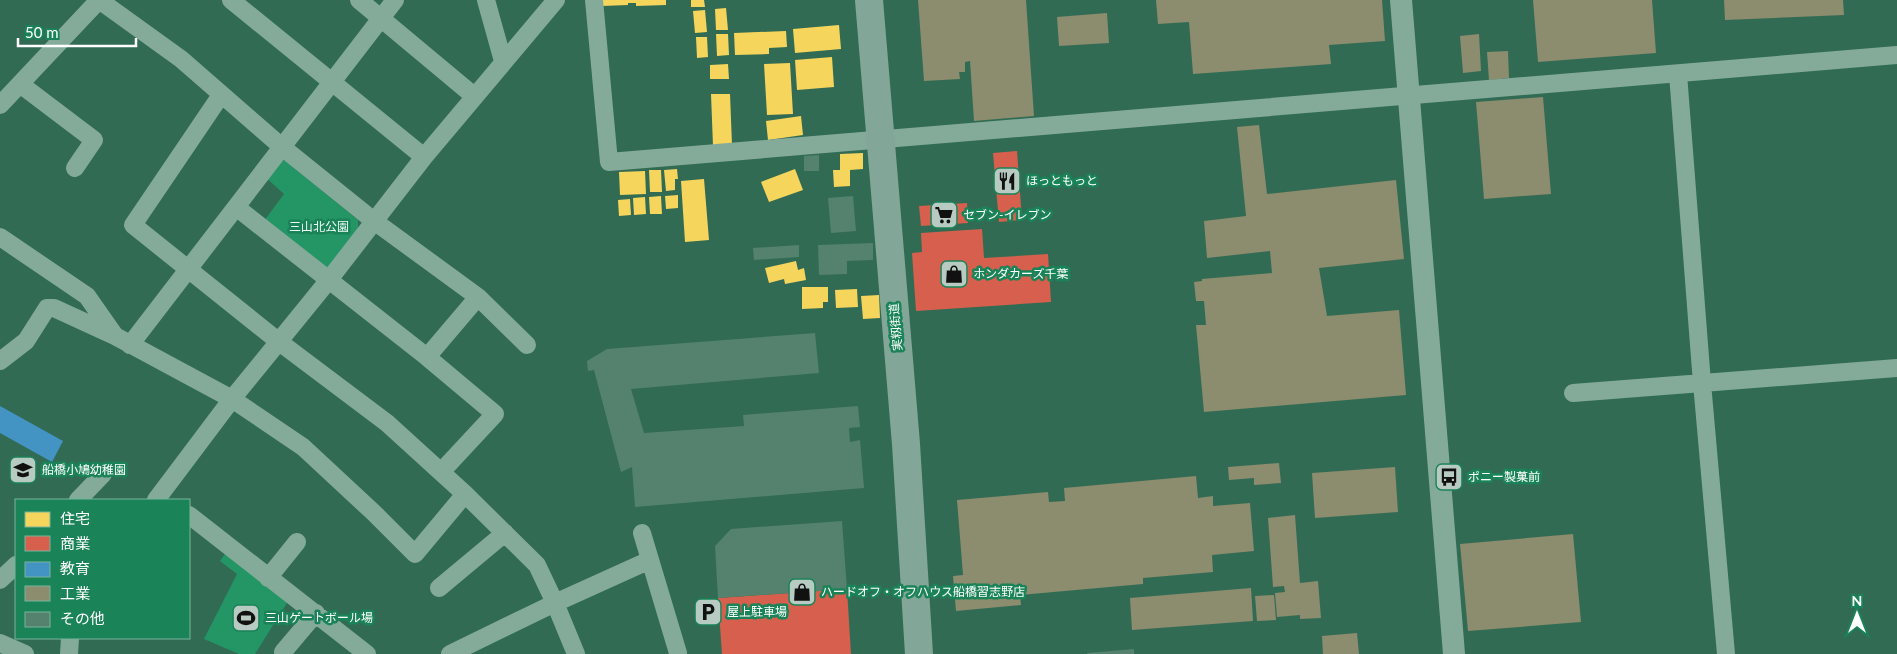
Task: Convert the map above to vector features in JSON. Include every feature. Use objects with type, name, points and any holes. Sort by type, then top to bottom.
[{"type":"main road","name":"実籾街道","points":[[869,0],[906,444],[919,654]]},
{"type":"street","points":[[0,105],[99,0],[181,59],[282,147],[374,221],[478,296],[527,345]]},
{"type":"street","points":[[231,0],[424,156]]},
{"type":"street","points":[[359,0],[474,96]]},
{"type":"street","points":[[123,340],[188,270],[395,0]]},
{"type":"street","points":[[486,0],[503,61]]},
{"type":"street","points":[[163,498],[232,399],[328,281],[424,156],[556,0]]},
{"type":"street","points":[[594,0],[609,162],[1897,55]]},
{"type":"street","points":[[1401,0],[1454,654]]},
{"type":"street","points":[[1678,74],[1702,383],[1726,654]]},
{"type":"street","points":[[20,84],[94,140],[75,168]]},
{"type":"street","points":[[221,95],[133,225],[278,341],[387,423],[465,494],[537,565],[576,654]]},
{"type":"street","points":[[236,207],[328,281],[428,357],[495,414],[441,472]]},
{"type":"street","points":[[0,237],[88,296],[123,340]]},
{"type":"street","points":[[428,357],[478,296]]},
{"type":"street","points":[[0,361],[26,341],[47,308],[54,308],[123,340],[232,399],[303,448],[374,512],[414,554],[465,494]]},
{"type":"street","points":[[1573,393],[1897,368]]},
{"type":"street","points":[[79,499],[103,474]]},
{"type":"street","points":[[190,516],[367,654]]},
{"type":"street","points":[[439,588],[505,533]]},
{"type":"street","points":[[642,533],[677,654]]},
{"type":"street","points":[[268,578],[297,542]]},
{"type":"street","points":[[450,654],[650,560]]},
{"type":"street","points":[[0,580],[15,566]]},
{"type":"street","points":[[283,652],[316,614]]},
{"type":"street","points":[[69,654],[70,639]]},
{"type":"street","points":[[0,642],[24,654]]},
{"type":"green space","name":"三山北公園","points":[[284,160],[358,220],[358,230],[331,266],[322,269],[264,221],[284,194],[264,176],[273,162]]},
{"type":"green space","name":"三山ゲートボール場","points":[[227,551],[290,598],[255,654],[239,654],[204,639],[237,574],[220,561]]},
{"type":"building: 住宅","points":[[602,0],[666,0],[666,5],[636,6],[636,3],[628,3],[628,5],[602,6]]},
{"type":"building: 住宅","points":[[691,0],[704,0],[705,7],[691,7]]},
{"type":"building: 住宅","points":[[726,8],[728,30],[716,30],[715,9]]},
{"type":"building: 住宅","points":[[705,10],[707,32],[695,33],[693,11]]},
{"type":"building: 住宅","points":[[839,25],[841,49],[795,53],[793,29]]},
{"type":"building: 住宅","points":[[786,31],[787,47],[769,48],[769,54],[735,55],[734,33]]},
{"type":"building: 住宅","points":[[716,34],[728,34],[729,55],[717,56]]},
{"type":"building: 住宅","points":[[696,37],[707,37],[708,57],[697,58]]},
{"type":"building: 住宅","points":[[832,57],[834,87],[797,90],[795,60]]},
{"type":"building: 住宅","points":[[790,63],[793,114],[767,115],[764,64]]},
{"type":"building: 住宅","points":[[728,64],[729,79],[710,79],[710,65]]},
{"type":"building: 住宅","points":[[711,94],[730,94],[732,145],[713,146]]},
{"type":"building: 住宅","points":[[801,116],[803,135],[768,140],[766,121]]},
{"type":"building: 住宅","points":[[863,153],[863,169],[850,170],[850,186],[834,187],[833,170],[840,170],[840,154]]},
{"type":"building: 住宅","points":[[677,169],[678,179],[675,179],[675,190],[666,191],[664,170]]},
{"type":"building: 住宅","points":[[795,169],[803,190],[769,202],[761,182]]},
{"type":"building: 住宅","points":[[649,170],[661,170],[662,192],[650,192]]},
{"type":"building: 住宅","points":[[645,171],[646,194],[620,195],[619,172]]},
{"type":"building: 住宅","points":[[704,179],[709,240],[685,242],[681,181]]},
{"type":"building: 住宅","points":[[678,195],[678,208],[666,209],[665,196]]},
{"type":"building: 住宅","points":[[661,196],[662,214],[650,214],[649,197]]},
{"type":"building: 住宅","points":[[645,197],[646,214],[634,215],[633,198]]},
{"type":"building: 住宅","points":[[630,199],[631,215],[619,216],[618,200]]},
{"type":"building: 住宅","points":[[796,261],[798,270],[804,268],[806,280],[785,284],[784,279],[769,283],[765,268]]},
{"type":"building: 住宅","points":[[802,287],[828,287],[828,302],[823,302],[823,308],[802,309]]},
{"type":"building: 住宅","points":[[857,289],[858,307],[836,308],[835,290]]},
{"type":"building: 住宅","points":[[879,295],[880,318],[863,319],[861,296]]},
{"type":"building: 商業","points":[[1017,151],[1022,220],[999,222],[993,153]]},
{"type":"building: 商業","points":[[967,203],[968,223],[921,226],[919,206]]},
{"type":"building: 商業","points":[[982,229],[984,258],[1048,254],[1051,302],[916,311],[912,253],[922,252],[921,233]]},
{"type":"building: 商業","points":[[847,589],[851,654],[722,654],[718,598]]},
{"type":"building: 教育","points":[[0,406],[63,441],[52,462],[0,433]]},
{"type":"building: 工業","points":[[918,0],[1026,0],[1034,116],[974,121],[970,61],[965,62],[965,72],[959,72],[960,79],[924,81]]},
{"type":"building: 工業","points":[[1156,0],[1382,0],[1385,41],[1329,45],[1331,64],[1193,74],[1189,22],[1158,24]]},
{"type":"building: 工業","points":[[1533,0],[1652,0],[1656,53],[1538,62]]},
{"type":"building: 工業","points":[[1724,0],[1843,0],[1844,15],[1725,20]]},
{"type":"building: 工業","points":[[1107,13],[1109,43],[1059,46],[1057,17]]},
{"type":"building: 工業","points":[[1479,34],[1481,71],[1463,73],[1460,36]]},
{"type":"building: 工業","points":[[1508,51],[1509,78],[1489,80],[1487,52]]},
{"type":"building: 工業","points":[[1543,97],[1551,194],[1484,199],[1476,102]]},
{"type":"building: 工業","points":[[1259,125],[1267,194],[1396,180],[1404,259],[1319,268],[1327,316],[1399,310],[1406,395],[1204,412],[1196,325],[1206,325],[1204,301],[1196,301],[1194,282],[1202,281],[1202,279],[1272,273],[1270,251],[1207,258],[1204,221],[1246,216],[1237,127]]},
{"type":"building: 工業","points":[[1279,463],[1281,483],[1254,485],[1254,478],[1229,480],[1228,467]]},
{"type":"building: 工業","points":[[1395,467],[1398,512],[1315,518],[1312,473]]},
{"type":"building: 工業","points":[[1196,476],[1198,498],[1213,496],[1213,506],[1250,503],[1254,551],[1212,555],[1213,572],[1143,578],[1143,584],[1020,595],[1021,605],[956,611],[953,576],[963,575],[957,500],[1048,492],[1049,502],[1065,501],[1064,488]]},
{"type":"building: 工業","points":[[1295,515],[1300,583],[1318,581],[1321,618],[1300,619],[1300,615],[1277,617],[1275,593],[1285,592],[1284,586],[1273,587],[1268,518]]},
{"type":"building: 工業","points":[[1573,534],[1581,622],[1468,631],[1460,544]]},
{"type":"building: 工業","points":[[1251,588],[1253,621],[1132,630],[1130,598]]},
{"type":"building: 工業","points":[[1274,595],[1276,620],[1257,621],[1255,596]]},
{"type":"building: 工業","points":[[1357,633],[1359,654],[1323,654],[1322,636]]},
{"type":"building: その他","points":[[819,155],[819,171],[804,171],[804,156]]},
{"type":"building: その他","points":[[853,196],[856,231],[831,233],[828,198]]},
{"type":"building: その他","points":[[873,243],[873,260],[847,261],[847,274],[819,275],[818,245]]},
{"type":"building: その他","points":[[799,245],[799,257],[754,260],[753,248]]},
{"type":"building: その他","points":[[815,333],[819,373],[631,389],[644,433],[744,426],[743,415],[858,406],[860,427],[849,428],[850,442],[860,440],[864,488],[635,507],[632,467],[621,472],[594,370],[588,371],[587,361],[607,349]]},
{"type":"building: その他","points":[[842,521],[847,589],[718,598],[715,546],[731,529]]},
{"type":"building: その他","points":[[1134,649],[1134,654],[1087,654],[1087,653]]},
{"type":"place","name":"ほっともっと","points":[[1007,181]]},
{"type":"place","name":"セブン-イレブン","points":[[944,215]]},
{"type":"place","name":"ホンダカーズ千葉","points":[[954,274]]},
{"type":"place","name":"船橋小鳩幼稚園","points":[[23,470]]},
{"type":"place","name":"ポニー製菓前","points":[[1449,477]]},
{"type":"place","name":"ハードオフ・オフハウス船橋習志野店","points":[[802,592]]},
{"type":"place","name":"屋上駐車場","points":[[708,612]]},
{"type":"place","name":"三山ゲートボール場","points":[[246,618]]}]
